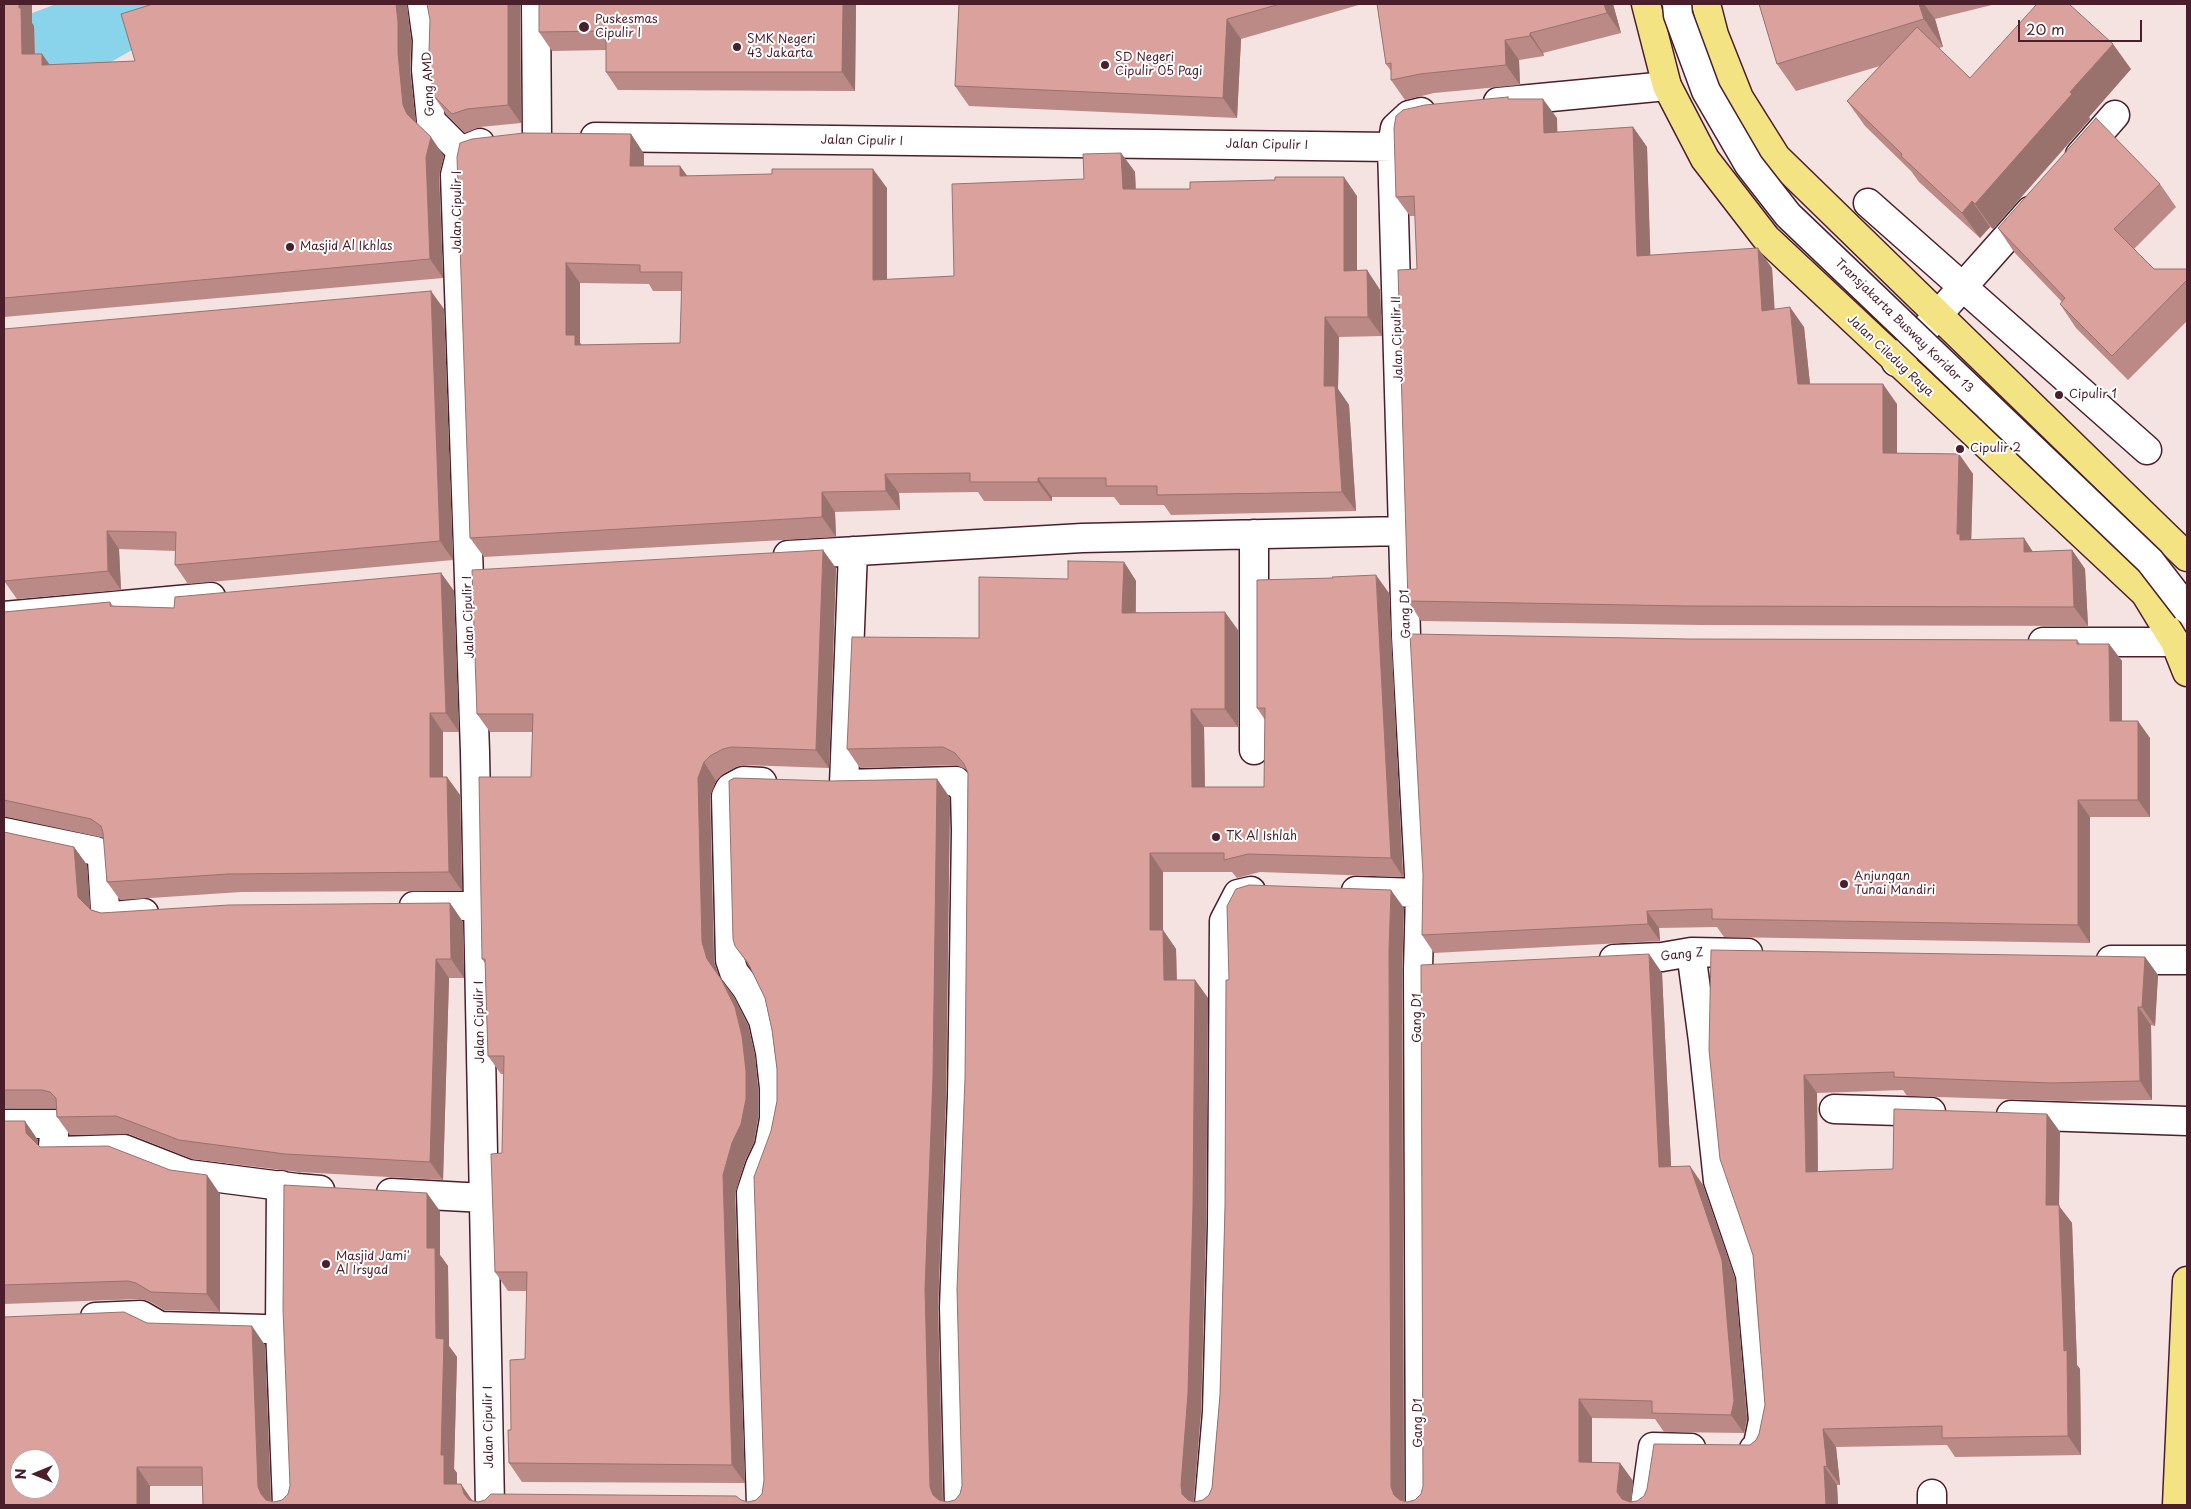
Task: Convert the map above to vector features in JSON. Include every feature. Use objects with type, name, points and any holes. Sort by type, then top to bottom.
[{"type":"main road","name":"Jalan Ciledug Raya","points":[[1646,4],[1668,86],[1705,159],[1766,238],[1896,362],[2145,593],[2175,642],[2187,672]]},
{"type":"main road","points":[[1706,4],[1714,35],[1740,98],[1776,157],[2187,557]]},
{"type":"main road","points":[[2177,1505],[2187,1281]]},
{"type":"street","name":"Gang AMD","points":[[422,4],[427,40],[426,70],[430,121],[461,151]]},
{"type":"street","points":[[536,4],[537,137]]},
{"type":"street","name":"Transjakarta Busway Koridor 13","points":[[1677,4],[1678,15],[1706,91],[1749,165],[1788,215],[2150,561],[2187,610]]},
{"type":"street","points":[[1474,105],[1668,86]]},
{"type":"street","points":[[1392,147],[1395,128],[1409,115],[1445,108]]},
{"type":"street","points":[[2064,172],[2115,115]]},
{"type":"street","name":"Jalan Cipulir I","points":[[490,1501],[475,752],[469,574],[449,293],[455,175],[461,151],[482,143],[537,137],[1392,147]]},
{"type":"street","name":"Jalan Cipulir II","points":[[1392,147],[1403,531]]},
{"type":"street","points":[[1896,362],[2045,194]]},
{"type":"street","points":[[1868,203],[2147,450]]},
{"type":"street","points":[[765,557],[1082,538],[1403,531]]},
{"type":"street","name":"Gang D1","points":[[1403,531],[1406,636],[1420,892],[1418,969],[1420,1505]]},
{"type":"street","points":[[1254,534],[1254,750]]},
{"type":"street","points":[[844,784],[853,551]]},
{"type":"street","points":[[4,616],[231,595]]},
{"type":"street","points":[[1406,636],[1436,636]]},
{"type":"street","points":[[2016,642],[2175,642]]},
{"type":"street","points":[[732,1499],[761,1502],[751,1192],[769,1146],[774,1119],[774,1088],[770,1052],[763,1020],[747,989],[734,972],[730,960],[726,796],[730,788],[743,781],[789,782]]},
{"type":"street","points":[[816,783],[956,781],[965,792],[962,1096],[954,1307],[959,1505]]},
{"type":"street","points":[[4,832],[96,851],[100,854],[105,909],[114,916],[171,911]]},
{"type":"street","points":[[1209,1505],[1218,1392],[1222,1226],[1224,921],[1238,894],[1260,888],[1279,889]]},
{"type":"street","points":[[1336,890],[1420,892]]},
{"type":"street","points":[[389,906],[478,906]]},
{"type":"street","points":[[1645,1505],[1653,1447],[1757,1449],[1764,1420],[1750,1275],[1718,1181],[1691,952]]},
{"type":"street","name":"Gang Z","points":[[1594,960],[1662,957],[1691,952],[1777,953]]},
{"type":"street","points":[[2090,959],[2187,960]]},
{"type":"street","points":[[1418,969],[1447,967]]},
{"type":"street","points":[[1834,1110],[1951,1113]]},
{"type":"street","points":[[1990,1114],[2187,1121]]},
{"type":"street","points":[[4,1124],[55,1124],[52,1146],[58,1151],[124,1149],[188,1174],[297,1188],[484,1198]]},
{"type":"street","points":[[281,1185],[280,1328],[287,1505]]},
{"type":"street","points":[[72,1318],[141,1315],[160,1326],[280,1328]]},
{"type":"street","points":[[490,1501],[519,1497]]},
{"type":"building","points":[[4,4],[19,4],[19,8],[21,8],[22,54],[42,54],[42,65],[135,61],[121,14],[153,4],[396,4],[403,105],[407,114],[431,137],[426,157],[430,259],[4,298]]},
{"type":"building","points":[[427,4],[508,4],[508,105],[467,109],[452,114],[433,95],[429,51],[430,20]]},
{"type":"building","name":"SMK Negeri 43 Jakarta","points":[[539,4],[843,4],[842,72],[606,72],[606,31],[539,32]]},
{"type":"building","name":"SD Negeri Cipulir 05 Pagi","points":[[959,4],[1280,4],[1227,19],[1223,98],[955,86]]},
{"type":"building","points":[[1377,4],[1604,4],[1607,13],[1530,33],[1530,36],[1505,40],[1506,65],[1420,74],[1391,80],[1391,63],[1386,64]]},
{"type":"building","points":[[1759,4],[1919,4],[1924,19],[1777,64]]},
{"type":"building","points":[[2037,4],[2069,4],[2113,44],[2070,92],[2072,94],[1975,204],[1972,201],[1962,213],[1901,156],[1902,154],[1847,101],[1917,27],[1970,78]]},
{"type":"building","points":[[1508,97],[1508,99],[1543,99],[1544,133],[1633,127],[1637,256],[1758,248],[1762,311],[1790,307],[1798,384],[1883,384],[1883,453],[1959,454],[1957,534],[1960,534],[1960,540],[2024,538],[2024,552],[2072,550],[2074,607],[1687,606],[1408,601],[1398,270],[1417,269],[1414,196],[1396,197],[1394,128],[1396,116],[1403,110],[1425,105]]},
{"type":"building","points":[[2096,118],[2160,184],[2114,229],[2154,269],[2187,269],[2187,280],[2112,356],[2060,304],[2065,298],[1998,228]]},
{"type":"building","points":[[524,133],[631,134],[630,166],[680,166],[680,176],[772,174],[772,169],[873,169],[873,280],[954,276],[952,184],[1084,179],[1083,154],[1121,153],[1123,189],[1190,189],[1190,182],[1275,180],[1275,177],[1344,177],[1344,271],[1367,270],[1368,317],[1325,317],[1324,386],[1335,386],[1342,492],[1157,495],[1157,486],[1106,486],[1106,478],[1038,478],[1038,482],[970,482],[970,473],[885,474],[886,491],[822,492],[822,517],[470,538],[457,157],[460,143],[472,139]],"holes":[[[566,263],[640,265],[640,272],[682,272],[680,343],[575,345],[575,335],[566,335]]]},
{"type":"building","points":[[431,291],[440,541],[175,565],[176,532],[107,531],[108,571],[4,581],[4,329]]},
{"type":"building","points":[[823,550],[816,750],[731,747],[710,756],[704,762],[698,778],[702,942],[707,959],[721,979],[735,1007],[742,1036],[746,1071],[746,1099],[741,1124],[732,1143],[723,1175],[732,1465],[509,1463],[508,1430],[511,1430],[510,1360],[525,1359],[527,1272],[495,1272],[491,1154],[502,1153],[504,1056],[488,1056],[485,959],[482,959],[479,777],[531,777],[533,714],[477,714],[472,570]]},
{"type":"building","points":[[1068,561],[1124,562],[1122,613],[1225,612],[1225,709],[1191,709],[1192,787],[1264,787],[1265,708],[1257,708],[1257,580],[1376,575],[1391,858],[1248,854],[1224,860],[1224,853],[1150,853],[1150,930],[1163,930],[1164,980],[1195,980],[1193,1206],[1188,1393],[1181,1485],[1182,1494],[1188,1500],[1194,1502],[1203,1500],[1209,1495],[1212,1488],[1220,1395],[1225,1207],[1226,980],[1229,980],[1227,906],[1236,889],[1249,885],[1391,890],[1389,951],[1391,1487],[1394,1495],[1400,1500],[1407,1502],[1415,1500],[1421,1494],[1423,1486],[1421,965],[1649,954],[1659,1167],[1690,1166],[1722,1260],[1734,1401],[1731,1415],[1652,1413],[1652,1401],[1579,1399],[1579,1462],[1620,1463],[1617,1492],[1622,1499],[1630,1502],[1637,1501],[1644,1496],[1647,1489],[1654,1444],[1750,1445],[1759,1434],[1765,1405],[1753,1255],[1720,1159],[1709,1050],[1711,950],[2145,957],[2142,1007],[2138,1007],[2140,1081],[2052,1083],[1894,1077],[1894,1072],[1804,1075],[1806,1172],[1893,1169],[1894,1109],[2047,1114],[2046,1205],[2059,1205],[2064,1351],[2067,1350],[2068,1436],[1942,1438],[1942,1426],[1823,1429],[1827,1467],[1824,1466],[1826,1505],[203,1505],[202,1467],[137,1467],[137,1505],[4,1505],[4,1317],[124,1312],[147,1323],[252,1326],[258,1487],[266,1500],[274,1502],[282,1500],[288,1494],[290,1486],[283,1309],[284,1185],[427,1193],[427,1248],[435,1248],[436,1338],[444,1339],[441,1455],[444,1455],[444,1484],[461,1484],[464,1494],[469,1500],[478,1502],[485,1500],[491,1494],[736,1496],[748,1502],[756,1500],[762,1494],[764,1480],[754,1177],[771,1131],[777,1101],[777,1069],[772,1030],[765,998],[748,963],[735,946],[733,939],[729,781],[734,778],[831,781],[937,779],[933,1077],[925,1289],[930,1487],[933,1495],[939,1500],[947,1502],[955,1500],[960,1494],[962,1486],[957,1289],[965,1078],[968,773],[964,764],[955,753],[943,747],[847,749],[852,637],[979,638],[979,577],[1068,579]]},
{"type":"building","points":[[441,573],[446,713],[430,713],[430,777],[447,777],[449,872],[228,874],[107,882],[101,826],[91,819],[4,800],[4,612],[110,602],[110,606],[174,608],[175,597]]},
{"type":"building","points":[[1410,634],[1689,639],[2077,640],[2077,644],[2109,644],[2110,721],[2138,721],[2138,800],[2078,800],[2078,925],[1712,919],[1712,909],[1647,911],[1648,924],[1422,935],[1423,875]]},
{"type":"building","points":[[4,832],[74,847],[78,897],[91,910],[101,913],[229,905],[450,903],[451,959],[436,959],[430,1162],[285,1154],[179,1140],[116,1116],[57,1117],[56,1098],[50,1092],[42,1090],[4,1090]]},
{"type":"building","points":[[4,1121],[25,1121],[26,1133],[40,1147],[108,1146],[170,1170],[207,1175],[207,1294],[151,1292],[136,1283],[128,1281],[4,1285]]},
{"type":"waterway","points":[[4,58],[22,57],[88,32],[137,4]]},
{"type":"place","name":"Puskesmas Cipulir I","points":[[584,27]]},
{"type":"place","name":"SMK Negeri 43 Jakarta","points":[[737,47]]},
{"type":"place","name":"SD Negeri Cipulir 05 Pagi","points":[[1105,65]]},
{"type":"place","name":"Masjid Al Ikhlas","points":[[290,247]]},
{"type":"place","name":"Cipulir 1","points":[[2059,395]]},
{"type":"place","name":"Cipulir 2","points":[[1960,449]]},
{"type":"place","name":"TK Al Ishlah","points":[[1216,837]]},
{"type":"place","name":"Anjungan Tunai Mandiri","points":[[1844,884]]},
{"type":"place","name":"Masjid Jami' Al Irsyad","points":[[326,1264]]}]
